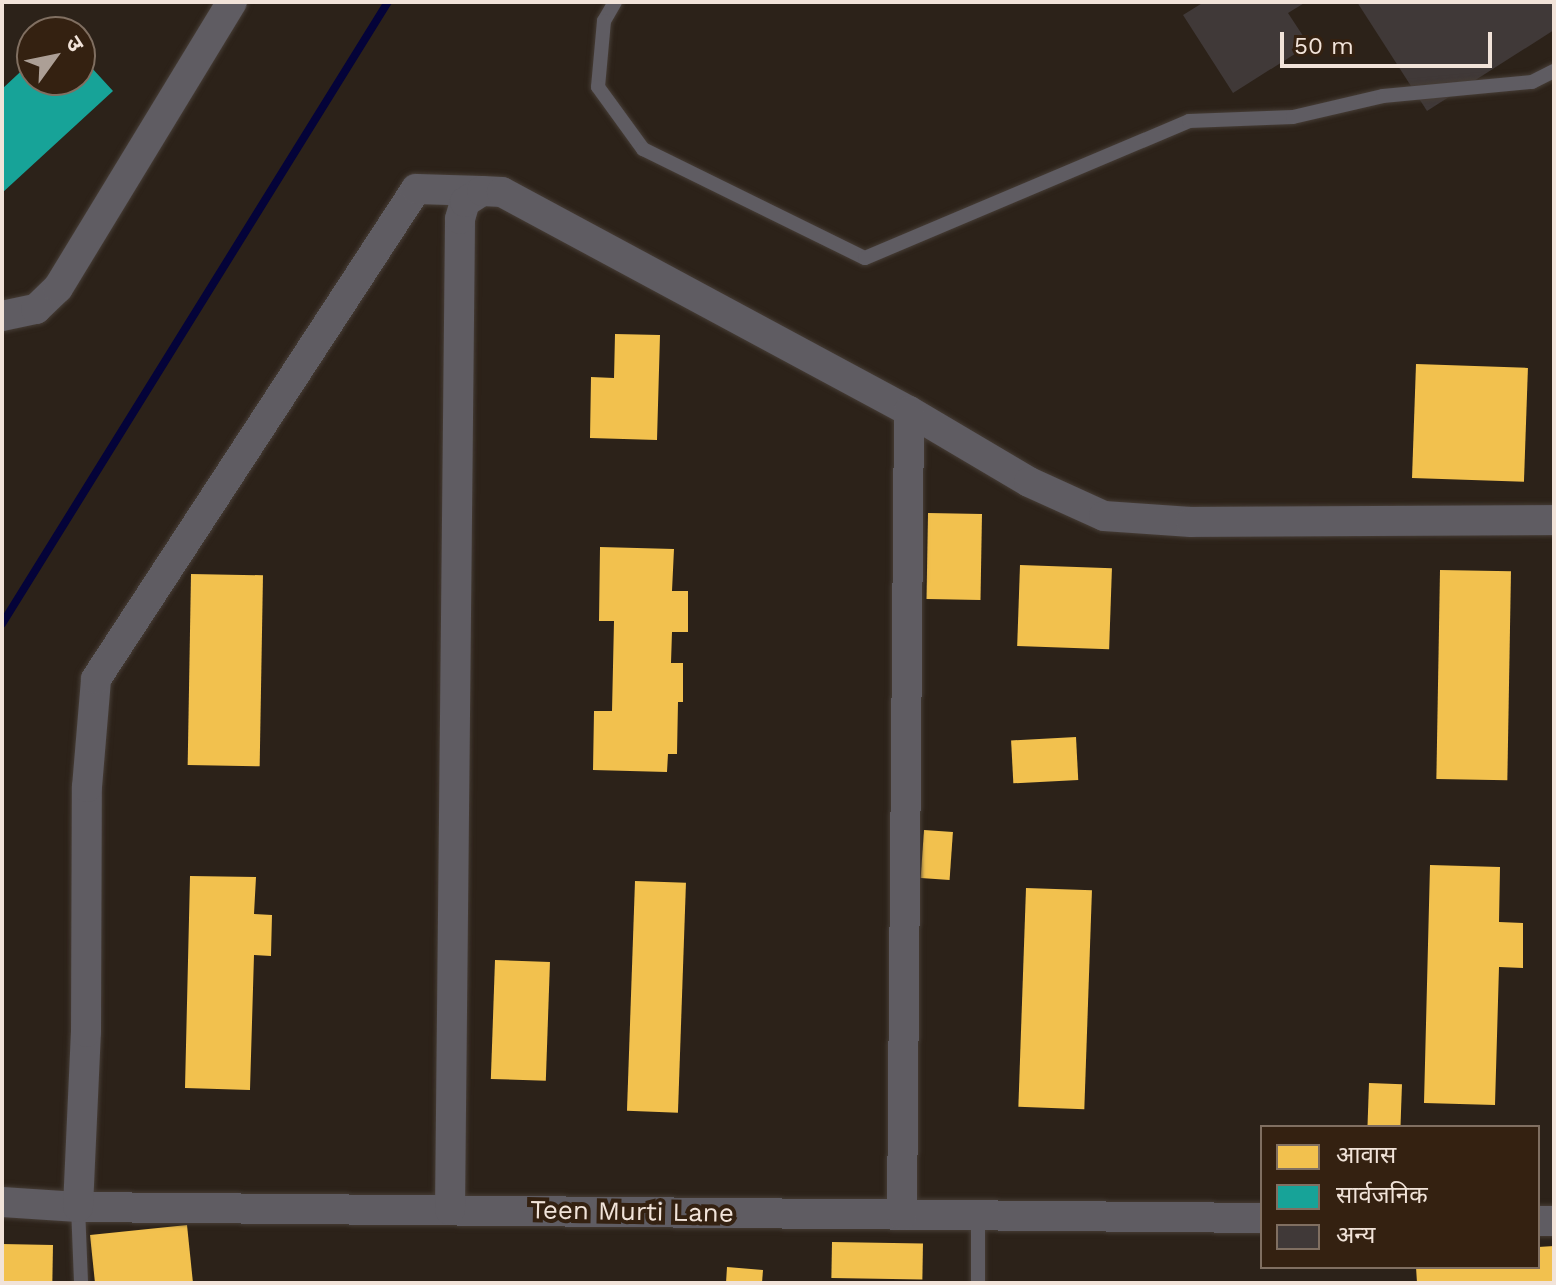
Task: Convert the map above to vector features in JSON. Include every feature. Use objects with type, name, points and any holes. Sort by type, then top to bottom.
[{"type":"street","points":[[2,316],[36,309],[58,288],[232,2]]},
{"type":"street","points":[[78,1207],[86,1032],[87,787],[96,679],[416,189],[502,192],[909,411],[1029,482],[1104,516],[1191,522],[1554,520]]},
{"type":"street","points":[[450,1210],[460,219],[465,202],[482,191]]},
{"type":"street","points":[[902,1215],[909,411]]},
{"type":"street","name":"Teen Murti Lane","points":[[2,1202],[78,1207],[1260,1218]]},
{"type":"lane","points":[[615,2],[604,21],[598,87],[643,149],[865,258],[1189,121],[1293,117],[1383,96],[1532,82],[1554,71]]},
{"type":"lane","points":[[78,1207],[81,1283]]},
{"type":"lane","points":[[978,1215],[978,1283]]},
{"type":"building: आवास","points":[[615,334],[660,335],[657,440],[590,438],[591,377],[614,378]]},
{"type":"building: आवास","points":[[1416,364],[1528,368],[1524,482],[1412,478]]},
{"type":"building: आवास","points":[[928,513],[982,514],[980,600],[926,599]]},
{"type":"building: आवास","points":[[600,547],[674,549],[672,591],[688,591],[688,632],[672,632],[671,663],[683,663],[683,702],[678,702],[677,754],[668,754],[667,772],[593,770],[594,711],[612,711],[614,621],[599,621]]},
{"type":"building: आवास","points":[[1020,565],[1112,568],[1109,649],[1017,646]]},
{"type":"building: आवास","points":[[1440,570],[1511,571],[1507,780],[1436,779]]},
{"type":"building: आवास","points":[[191,574],[263,575],[260,766],[188,765]]},
{"type":"building: आवास","points":[[1076,737],[1078,780],[1013,783],[1011,740]]},
{"type":"building: आवास","points":[[924,830],[953,832],[950,880],[921,878]]},
{"type":"building: आवास","points":[[1430,865],[1500,867],[1499,922],[1523,923],[1523,968],[1499,967],[1495,1105],[1424,1103]]},
{"type":"building: आवास","points":[[190,876],[256,877],[254,914],[272,915],[271,956],[254,955],[250,1090],[185,1088]]},
{"type":"building: आवास","points":[[635,881],[686,883],[678,1113],[627,1111]]},
{"type":"building: आवास","points":[[1026,888],[1092,890],[1084,1109],[1018,1107]]},
{"type":"building: आवास","points":[[495,960],[550,962],[546,1081],[491,1079]]},
{"type":"building: आवास","points":[[1369,1083],[1402,1084],[1401,1125],[1368,1125]]},
{"type":"building: आवास","points":[[187,1225],[193,1283],[95,1283],[90,1235]]},
{"type":"building: आवास","points":[[832,1242],[923,1244],[922,1280],[831,1278]]},
{"type":"building: आवास","points":[[2,1244],[53,1245],[52,1283],[2,1283]]},
{"type":"building: आवास","points":[[1554,1246],[1554,1283],[1417,1283],[1416,1269],[1540,1269],[1540,1247]]},
{"type":"building: आवास","points":[[727,1267],[763,1270],[762,1283],[726,1283]]},
{"type":"building: सार्वजनिक","points":[[96,72],[113,91],[2,193],[2,89],[16,76],[16,96],[96,96]]},
{"type":"building: अन्य","points":[[1204,2],[1306,2],[1288,13],[1309,45],[1233,93],[1183,15]]},
{"type":"building: अन्य","points":[[1357,2],[1554,2],[1554,30],[1427,111]]},
{"type":"waterway","points":[[2,624],[388,2]]}]
